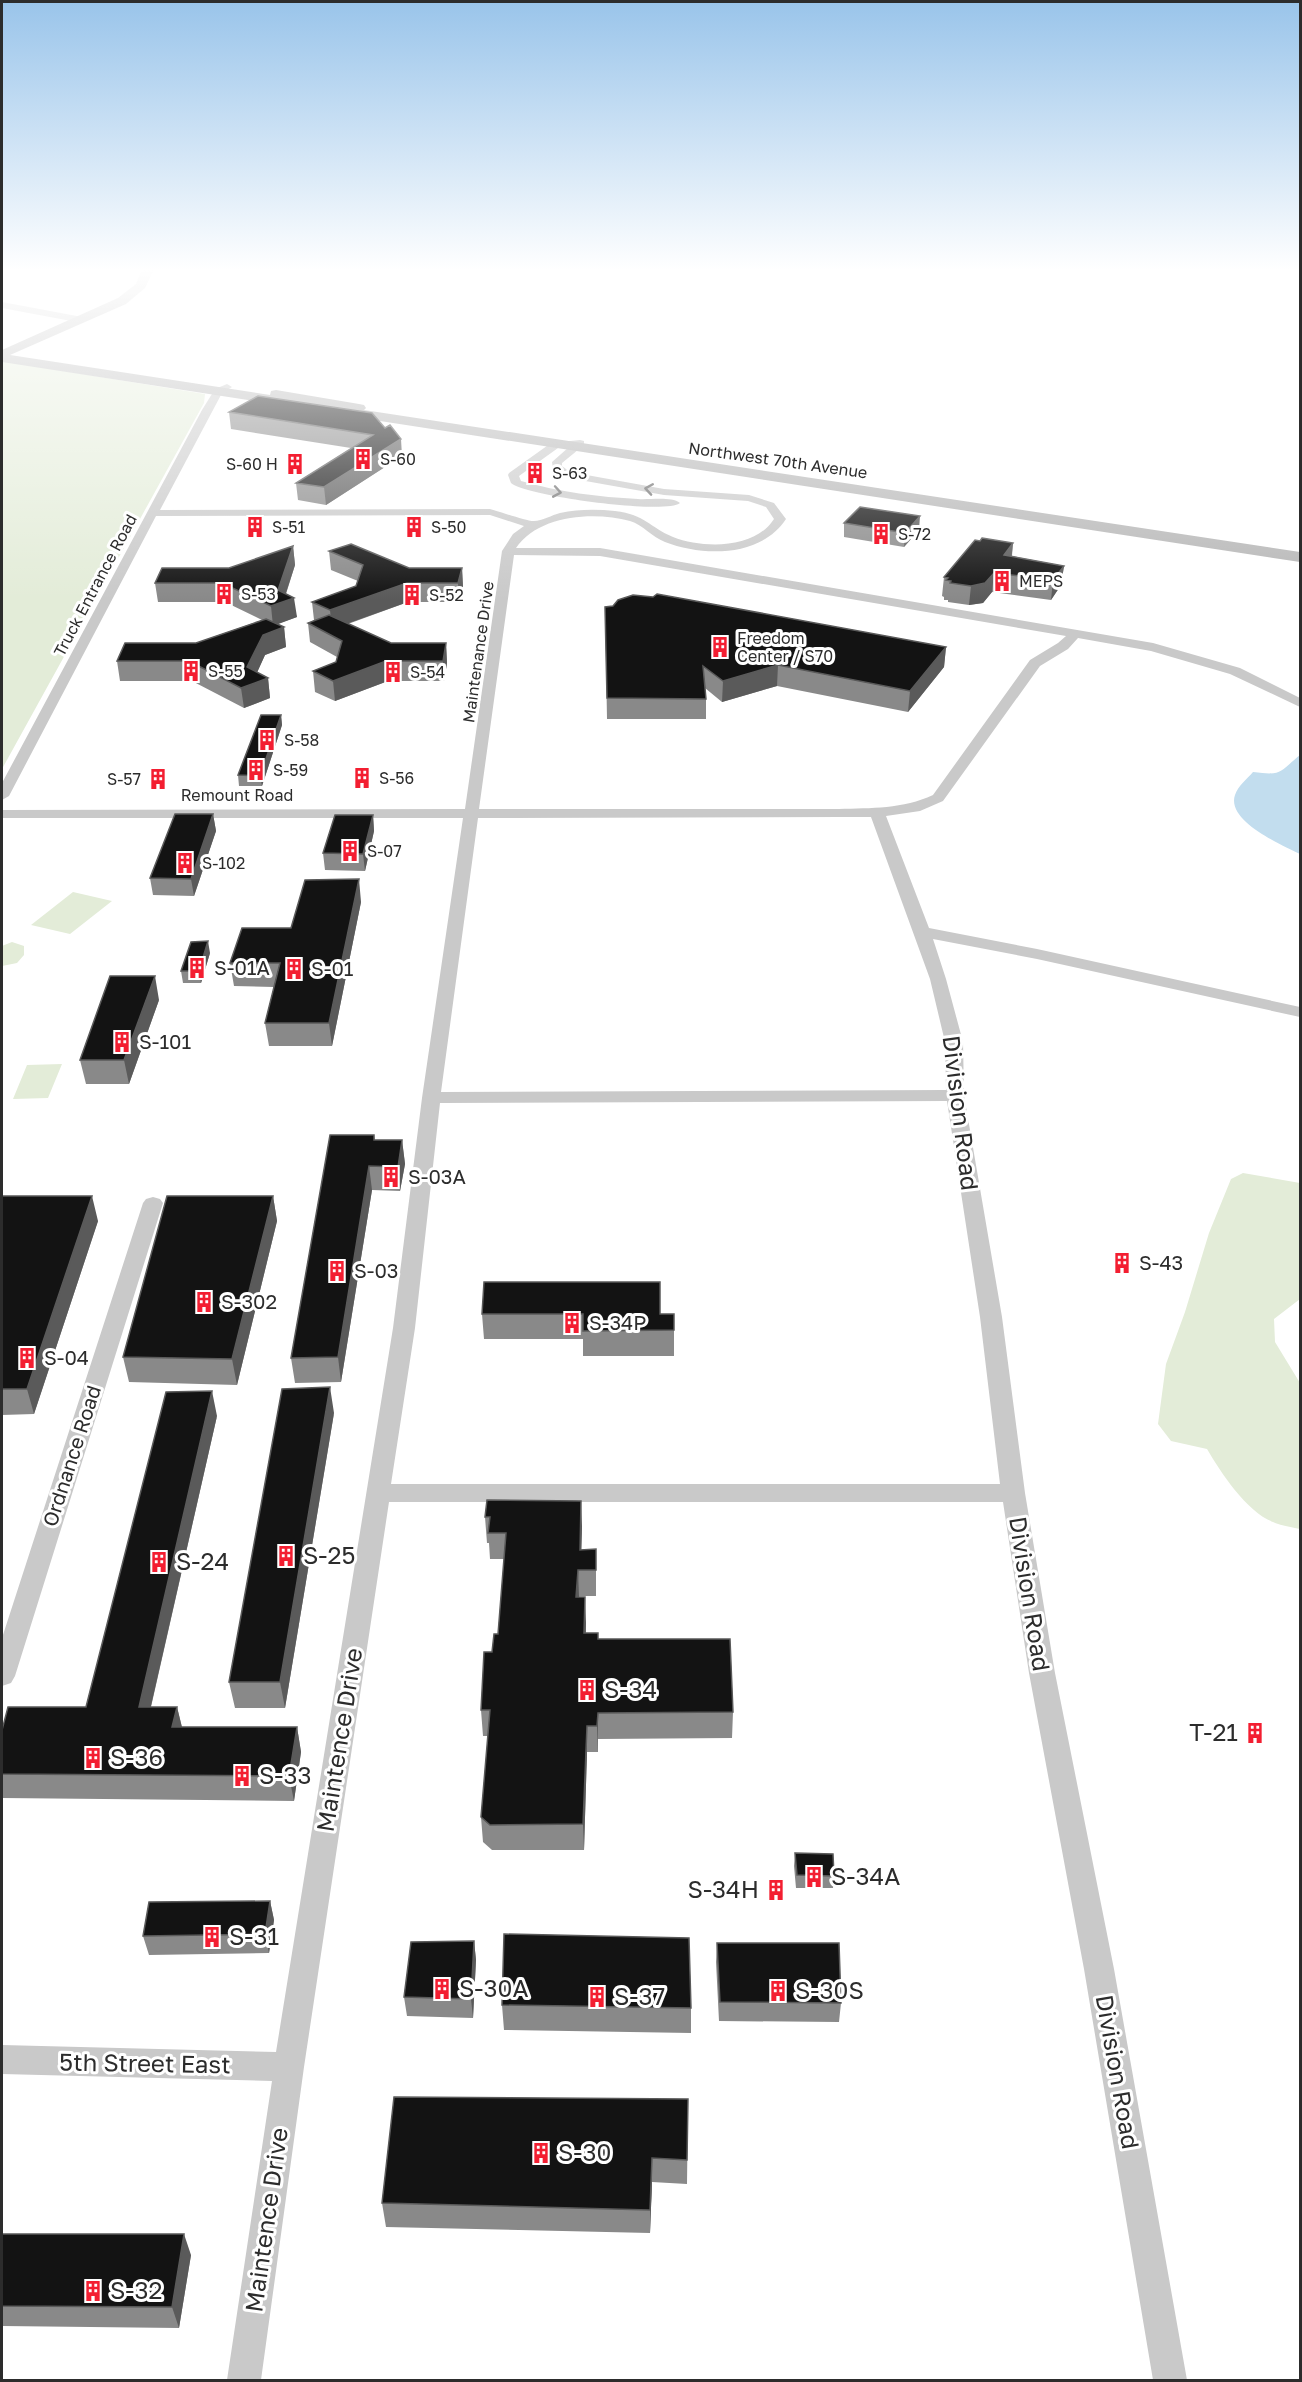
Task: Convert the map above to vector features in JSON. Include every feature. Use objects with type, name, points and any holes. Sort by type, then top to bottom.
[{"type":"main road","name":"Northwest 70th Avenue","points":[[153,378],[1300,557]]},
{"type":"main road","name":"Northwest 70th Avenue","points":[[223,389],[555,446],[577,446],[1300,550]]},
{"type":"street","name":"Truck Entrance Road","points":[[2,796],[152,513],[223,389]]},
{"type":"street","points":[[555,446],[513,476],[516,483],[555,491],[645,503],[691,501],[728,496]]},
{"type":"street","points":[[577,446],[557,462],[557,467],[567,475],[664,492],[748,498],[775,508],[780,519],[778,524],[764,537],[724,547],[709,547],[666,539],[644,523],[611,514],[572,515],[532,525],[513,539],[508,551],[600,552],[1163,649],[1248,676],[1300,703]]},
{"type":"street","points":[[152,513],[490,512],[532,525]]},
{"type":"street","name":"Maintenance Drive","points":[[431,1098],[508,551]]},
{"type":"street","name":"Remount Road","points":[[2,813],[877,812],[908,810],[926,806],[938,798],[1035,663],[1063,646],[1076,633]]},
{"type":"street","name":"Division Road","points":[[877,812],[938,979],[954,1042],[955,1095],[991,1317],[1012,1493],[1041,1673],[1099,1969],[1170,2380]]},
{"type":"street","points":[[922,932],[1037,954],[1300,1012]]},
{"type":"street","points":[[431,1098],[955,1095]]},
{"type":"street","name":"Maintence Drive","points":[[244,2380],[289,2067],[404,1328],[431,1098]]},
{"type":"street","name":"Ordnance Road","points":[[2,1676],[153,1203]]},
{"type":"street","points":[[379,1493],[1012,1493]]},
{"type":"street","name":"5th Street East","points":[[2,2060],[289,2067]]},
{"type":"green space","points":[[2,378],[108,378],[205,394],[204,403],[2,769]]},
{"type":"green space","points":[[73,892],[112,901],[70,934],[31,925]]},
{"type":"green space","points":[[12,942],[24,946],[24,955],[17,963],[2,966],[2,946]]},
{"type":"green space","points":[[62,1064],[48,1098],[13,1099],[27,1065]]},
{"type":"green space","points":[[1243,1173],[1300,1183],[1300,1299],[1274,1319],[1275,1342],[1300,1383],[1300,1529],[1263,1517],[1244,1501],[1207,1449],[1171,1441],[1158,1424],[1166,1364],[1185,1312],[1209,1233],[1231,1179]]},
{"type":"water","points":[[1300,755],[1300,854],[1257,831],[1239,814],[1234,805],[1236,792],[1253,772],[1276,773]]},
{"type":"building","points":[[258,396],[372,413],[385,428],[390,425],[401,439],[324,487],[296,483],[373,435],[229,412]]},
{"type":"building","points":[[860,507],[920,516],[905,533],[844,523]]},
{"type":"building","points":[[982,538],[1013,543],[1004,555],[1064,566],[1053,580],[994,573],[985,583],[971,586],[950,583],[951,581],[946,580],[948,578],[944,577],[975,540],[980,541]]},
{"type":"building","points":[[351,544],[409,568],[462,568],[458,583],[407,583],[330,610],[312,602],[356,586],[363,565],[329,551]]},
{"type":"building","points":[[293,546],[278,590],[294,598],[271,606],[222,583],[155,583],[162,568],[229,568]]},
{"type":"building","name":"Freedom Center / S70","points":[[657,594],[946,647],[910,691],[778,665],[723,681],[703,666],[706,699],[607,698],[605,607],[613,606],[618,600],[633,595],[653,597]]},
{"type":"building","points":[[329,615],[391,643],[446,643],[443,661],[386,661],[333,681],[313,671],[336,662],[342,641],[308,623]]},
{"type":"building","points":[[266,619],[284,627],[263,635],[247,667],[268,678],[241,688],[189,661],[117,661],[125,643],[196,643]]},
{"type":"building","points":[[261,715],[281,715],[260,776],[238,775]]},
{"type":"building","points":[[175,814],[213,814],[191,879],[150,878]]},
{"type":"building","points":[[335,815],[373,815],[363,854],[323,853]]},
{"type":"building","name":"S-01","points":[[359,879],[329,1023],[265,1023],[280,963],[230,963],[242,928],[291,928],[305,880]]},
{"type":"building","points":[[208,941],[199,971],[181,971],[191,942]]},
{"type":"building","points":[[110,976],[155,976],[124,1060],[80,1060]]},
{"type":"building","name":"S-03","points":[[330,1135],[374,1135],[374,1140],[402,1140],[398,1167],[369,1166],[338,1357],[291,1358]]},
{"type":"building","name":"S-04","points":[[2,1196],[92,1196],[27,1389],[2,1389]]},
{"type":"building","name":"S-302","points":[[167,1196],[273,1196],[232,1359],[123,1357]]},
{"type":"building","points":[[484,1282],[660,1282],[660,1314],[674,1314],[674,1330],[583,1331],[583,1314],[482,1314]]},
{"type":"building","name":"S-25","points":[[330,1387],[280,1682],[229,1682],[282,1389]]},
{"type":"building","points":[[212,1391],[139,1707],[177,1707],[172,1727],[297,1727],[289,1776],[2,1774],[2,1730],[8,1707],[86,1707],[166,1392]]},
{"type":"building","name":"S-34","points":[[487,1500],[581,1501],[580,1550],[596,1549],[596,1570],[578,1570],[576,1597],[585,1597],[584,1633],[598,1633],[598,1639],[730,1639],[733,1712],[598,1713],[597,1726],[587,1726],[583,1824],[490,1825],[481,1817],[490,1710],[481,1710],[484,1652],[492,1652],[494,1634],[498,1634],[506,1533],[488,1533],[490,1517],[485,1517]]},
{"type":"building","points":[[795,1853],[833,1854],[834,1876],[797,1875]]},
{"type":"building","points":[[270,1901],[265,1934],[143,1936],[149,1902]]},
{"type":"building","name":"S-37","points":[[504,1934],[689,1938],[691,2008],[502,2005]]},
{"type":"building","name":"S-30A","points":[[474,1941],[471,1999],[404,1997],[411,1942]]},
{"type":"building","name":"S-30S","points":[[717,1943],[839,1943],[841,2003],[720,2002]]},
{"type":"building","name":"S-30","points":[[394,2097],[688,2099],[687,2160],[652,2158],[650,2210],[382,2203]]},
{"type":"building","name":"S-32","points":[[2,2234],[184,2234],[172,2307],[2,2306]]},
{"type":"place","name":"S-60","points":[[363,459]]},
{"type":"place","name":"S-60 H","points":[[295,464]]},
{"type":"place","name":"S-63","points":[[535,473]]},
{"type":"place","name":"S-51","points":[[255,527]]},
{"type":"place","name":"S-50","points":[[414,527]]},
{"type":"place","name":"S-72","points":[[881,534]]},
{"type":"place","name":"MEPS","points":[[1002,581]]},
{"type":"place","name":"S-53","points":[[224,594]]},
{"type":"place","name":"S-52","points":[[412,595]]},
{"type":"place","name":"Freedom Center / S70","points":[[720,647]]},
{"type":"place","name":"S-55","points":[[191,671]]},
{"type":"place","name":"S-54","points":[[393,672]]},
{"type":"place","name":"S-58","points":[[267,740]]},
{"type":"place","name":"S-59","points":[[256,770]]},
{"type":"place","name":"S-56","points":[[362,778]]},
{"type":"place","name":"S-57","points":[[158,779]]},
{"type":"place","name":"S-07","points":[[350,851]]},
{"type":"place","name":"S-102","points":[[185,863]]},
{"type":"place","name":"S-01A","points":[[197,968]]},
{"type":"place","name":"S-01","points":[[294,969]]},
{"type":"place","name":"S-101","points":[[122,1042]]},
{"type":"place","name":"S-03A","points":[[391,1177]]},
{"type":"place","name":"S-43","points":[[1122,1263]]},
{"type":"place","name":"S-03","points":[[337,1271]]},
{"type":"place","name":"S-302","points":[[204,1302]]},
{"type":"place","name":"S-34P","points":[[572,1323]]},
{"type":"place","name":"S-04","points":[[27,1358]]},
{"type":"place","name":"S-25","points":[[286,1556]]},
{"type":"place","name":"S-24","points":[[159,1562]]},
{"type":"place","name":"S-34","points":[[587,1690]]},
{"type":"place","name":"T-21","points":[[1255,1733]]},
{"type":"place","name":"S-36","points":[[93,1758]]},
{"type":"place","name":"S-33","points":[[242,1776]]},
{"type":"place","name":"S-34A","points":[[814,1877]]},
{"type":"place","name":"S-34H","points":[[776,1890]]},
{"type":"place","name":"S-31","points":[[212,1937]]},
{"type":"place","name":"S-30A","points":[[442,1989]]},
{"type":"place","name":"S-30S","points":[[778,1991]]},
{"type":"place","name":"S-37","points":[[597,1997]]},
{"type":"place","name":"S-30","points":[[541,2153]]},
{"type":"place","name":"S-32","points":[[93,2291]]}]
